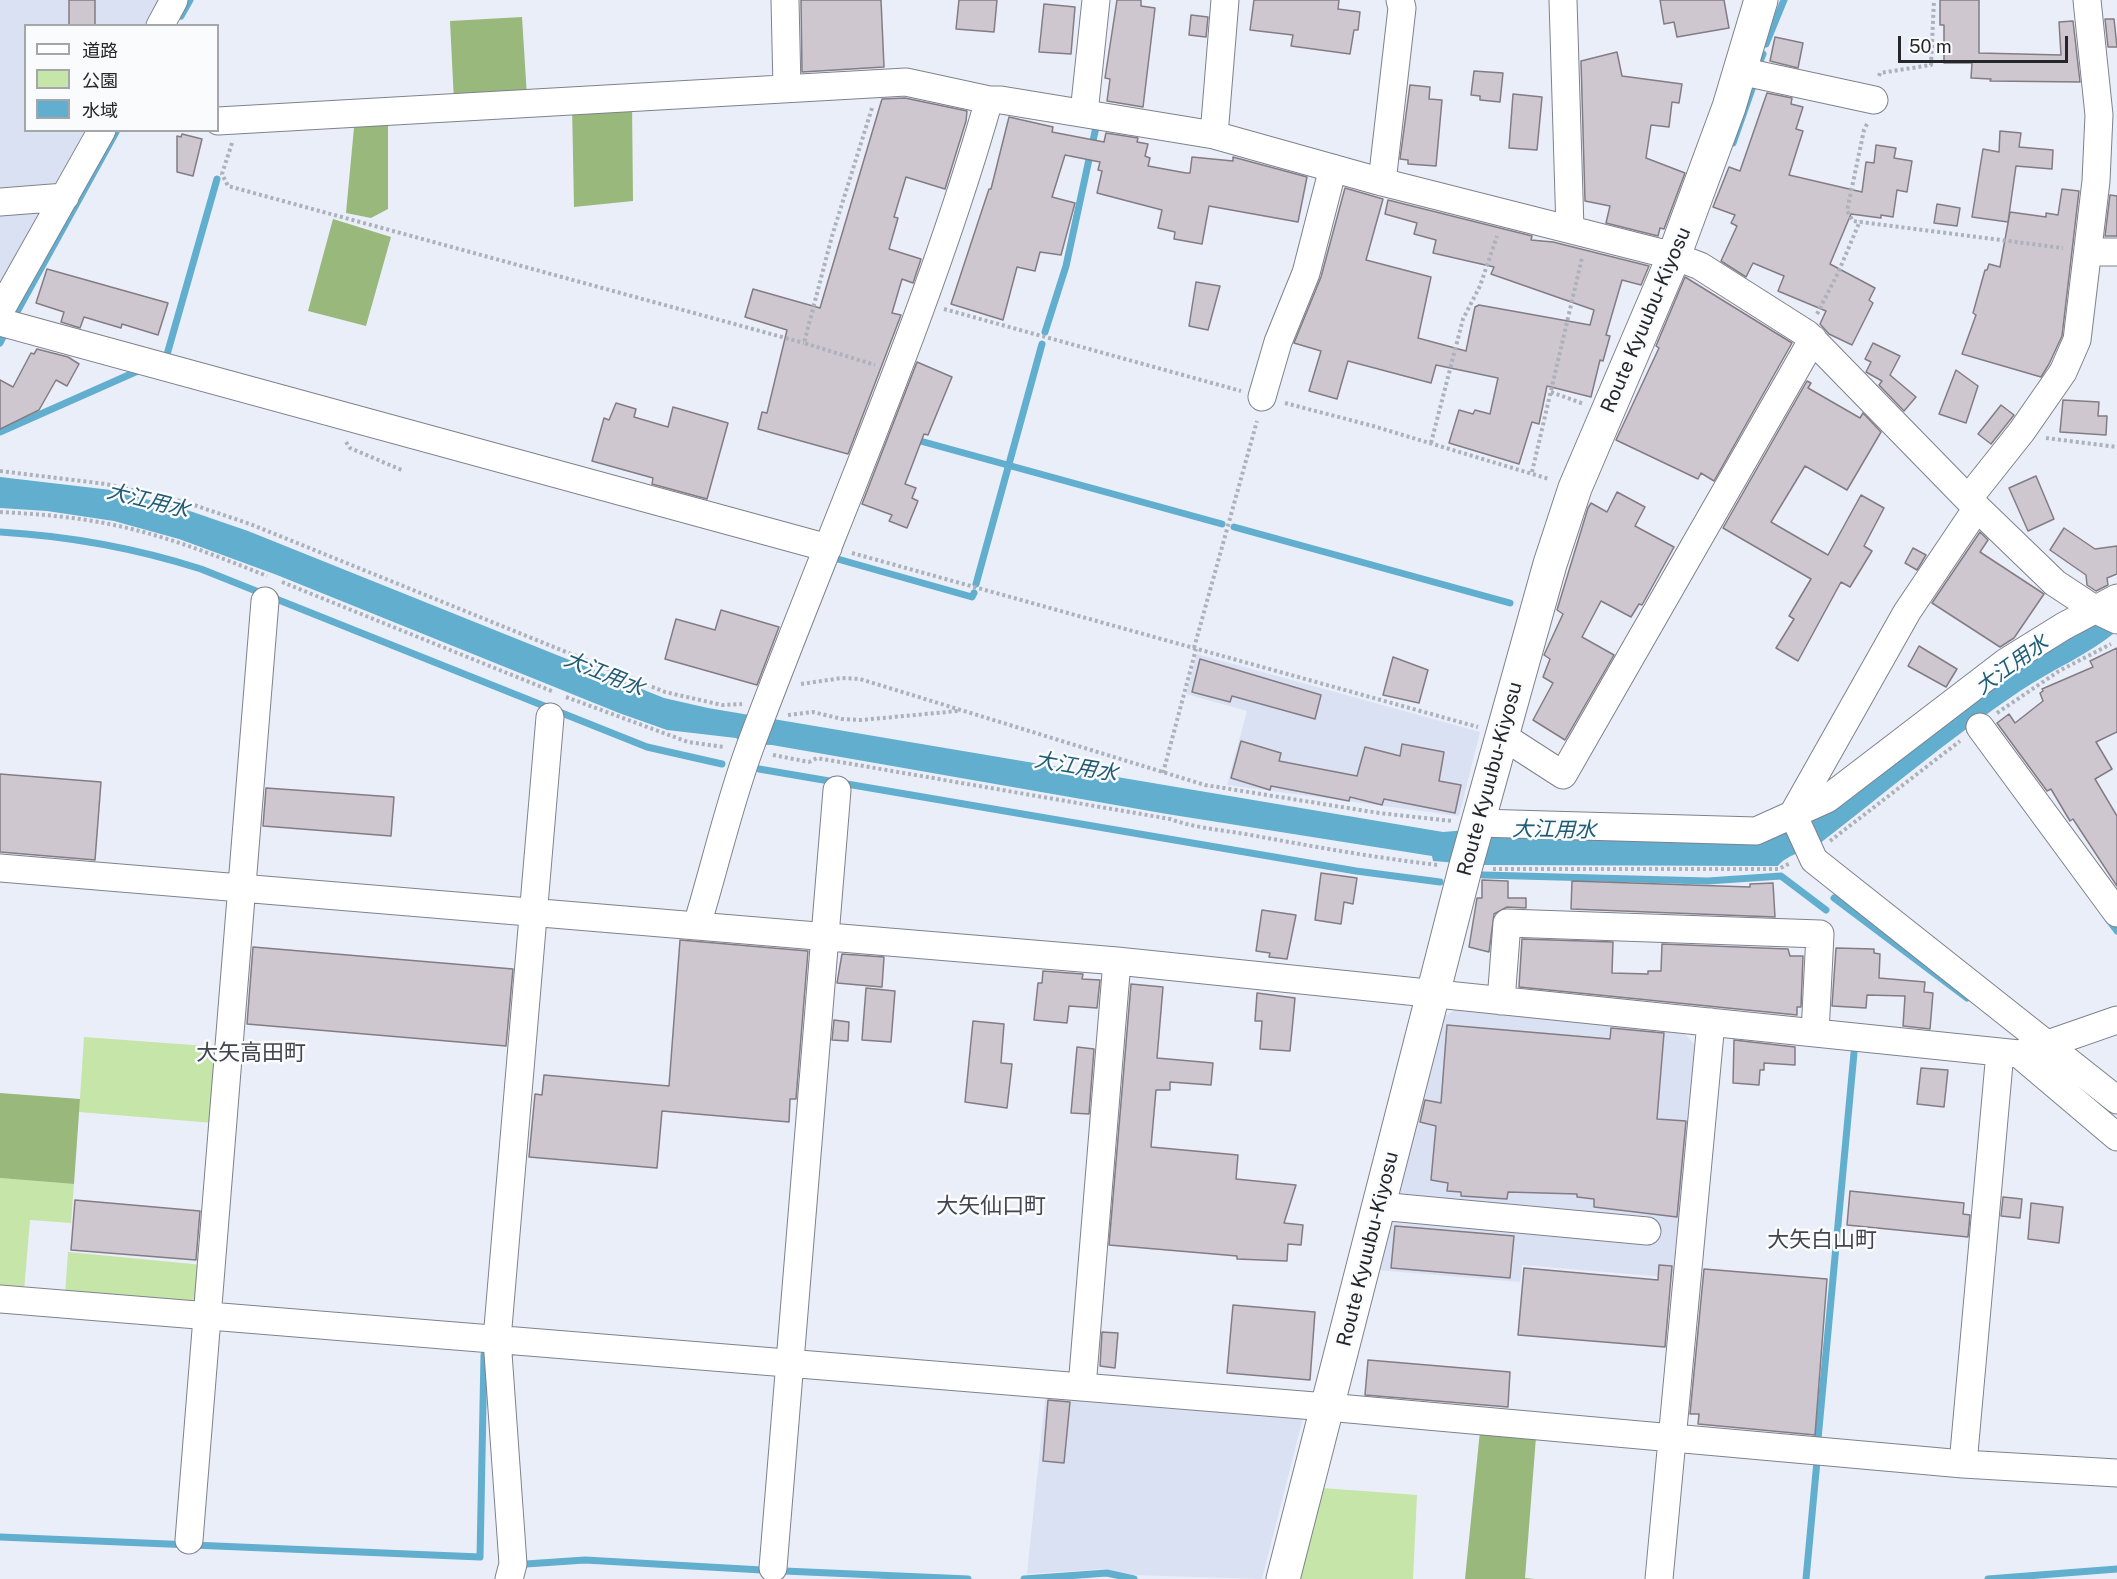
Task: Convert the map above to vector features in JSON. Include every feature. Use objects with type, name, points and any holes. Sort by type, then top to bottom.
[{"type":"main road","name":"Route Kyuubu-Kiyosu","points":[[1284,1579],[1477,825],[1550,564],[1575,488],[1674,256],[1740,71],[1761,0]]},
{"type":"street","points":[[161,24],[174,0]]},
{"type":"street","points":[[785,0],[787,88]]},
{"type":"street","points":[[1084,113],[1096,0]]},
{"type":"street","points":[[1214,135],[1225,0]]},
{"type":"street","points":[[1382,182],[1402,8],[1400,0]]},
{"type":"street","points":[[1563,0],[1579,232]]},
{"type":"street","points":[[1793,816],[1907,612],[1972,504],[2063,372],[2078,340],[2096,181],[2108,115],[2087,0]]},
{"type":"street","points":[[1740,71],[1874,100]]},
{"type":"street","points":[[228,120],[906,82],[989,100],[1214,135],[1382,182],[1674,256],[1700,266],[1810,336],[1972,504],[2055,583],[2109,611]]},
{"type":"street","points":[[697,925],[749,750],[896,371],[967,177],[989,100]]},
{"type":"street","points":[[0,311],[101,132]]},
{"type":"street","points":[[1259,408],[1278,342],[1306,273],[1333,168]]},
{"type":"street","points":[[0,202],[65,197]]},
{"type":"street","points":[[2088,252],[2117,252]]},
{"type":"street","points":[[0,322],[828,547]]},
{"type":"street","points":[[1501,734],[1563,776],[1810,336]]},
{"type":"street","points":[[189,1540],[242,888],[271,586]]},
{"type":"street","points":[[1477,825],[1756,831],[1827,799],[2006,662],[2064,626],[2109,611]]},
{"type":"street","points":[[509,1579],[513,1564],[497,1339],[550,717]]},
{"type":"street","points":[[1980,727],[2117,913]]},
{"type":"street","points":[[773,1568],[837,790]]},
{"type":"street","points":[[1793,816],[1814,860],[2117,1100]]},
{"type":"street","points":[[0,868],[1118,961],[2010,1053],[2048,1044],[2117,1020]]},
{"type":"street","points":[[1501,1001],[1507,923],[1820,934],[1815,1033]]},
{"type":"street","points":[[1082,1387],[1118,961]]},
{"type":"street","points":[[1659,1579],[1711,1022]]},
{"type":"street","points":[[2010,1053],[2117,1137]]},
{"type":"street","points":[[1963,1464],[2010,1053]]},
{"type":"street","points":[[1379,1206],[1647,1231]]},
{"type":"street","points":[[0,1299],[1327,1407],[1963,1464],[2117,1473]]},
{"type":"path","points":[[1934,0],[1931,64],[1880,73],[1864,130],[1847,212],[1853,221],[2088,252]]},
{"type":"path","points":[[804,343],[832,236],[880,82]]},
{"type":"path","points":[[228,120],[222,174],[228,186],[804,343],[896,371]]},
{"type":"path","points":[[1431,442],[1462,318],[1480,286],[1505,213]]},
{"type":"path","points":[[1810,336],[1860,221]]},
{"type":"path","points":[[1532,472],[1579,232]]},
{"type":"path","points":[[1163,773],[1259,408]]},
{"type":"path","points":[[2022,431],[2054,441],[2117,447]]},
{"type":"path","points":[[0,471],[106,484],[185,502],[250,524],[665,692],[722,705],[765,708],[790,716],[813,712],[842,719],[962,711]]},
{"type":"path","points":[[0,512],[46,515],[114,525],[178,542],[271,586],[688,742],[749,750],[809,762],[817,758],[1170,819],[1198,829],[1466,869],[1779,869],[1811,854]]},
{"type":"path","points":[[828,547],[1501,734]]},
{"type":"path","points":[[765,708],[792,686],[814,680],[842,678],[860,680],[1205,785],[1379,813],[1477,825]]},
{"type":"shaded area","points":[[0,0],[161,0],[148,24],[24,24],[24,132],[87,132],[0,286]]},
{"type":"shaded area","points":[[1197,654],[1480,732],[1459,816],[1227,785],[1247,711],[1186,694]]},
{"type":"shaded area","points":[[1459,1008],[1684,1033],[1696,1046],[1676,1278],[1522,1265],[1520,1282],[1376,1270],[1441,1018]]},
{"type":"shaded area","points":[[1046,1391],[1304,1414],[1262,1579],[1133,1575],[1106,1569],[1027,1574]]},
{"type":"green space","points":[[522,17],[527,97],[454,102],[450,21]]},
{"type":"green space","points":[[632,102],[633,201],[574,207],[572,105]]},
{"type":"green space","points":[[388,116],[388,209],[371,218],[346,213],[355,117]]},
{"type":"green space","points":[[333,219],[391,237],[366,326],[308,311]]},
{"type":"green space","points":[[84,1037],[220,1047],[214,1123],[79,1112]]},
{"type":"green space","points":[[0,1093],[80,1099],[74,1184],[0,1178]]},
{"type":"green space","points":[[0,1178],[74,1184],[71,1223],[30,1220],[24,1291],[0,1289]]},
{"type":"green space","points":[[68,1252],[203,1265],[201,1294],[187,1304],[65,1294]]},
{"type":"green space","points":[[1480,1431],[1536,1437],[1525,1578],[1535,1579],[1465,1579]]},
{"type":"green space","points":[[1322,1488],[1417,1495],[1413,1579],[1298,1579]]},
{"type":"water","name":"大江用水","points":[[0,477],[111,490],[184,509],[248,531],[664,698],[708,708],[1443,832],[1491,828],[1757,837],[2045,652],[2079,633],[2093,619],[2117,631],[2094,648],[2032,683],[1994,709],[1819,844],[1791,856],[1778,866],[1482,865],[1433,861],[1432,856],[1167,814],[772,745],[743,744],[736,738],[667,730],[619,713],[277,575],[179,539],[114,521],[47,511],[0,508]]},
{"type":"building","points":[[69,0],[95,0],[95,24],[69,24]]},
{"type":"building","points":[[801,0],[881,0],[884,67],[802,72]]},
{"type":"building","points":[[959,0],[997,0],[994,32],[956,29]]},
{"type":"building","points":[[1117,0],[1141,0],[1141,6],[1155,8],[1143,107],[1107,101],[1110,79],[1105,78]]},
{"type":"building","points":[[1254,0],[1339,0],[1338,9],[1360,12],[1358,30],[1354,30],[1350,54],[1291,46],[1293,35],[1250,30]]},
{"type":"building","points":[[1660,0],[1724,0],[1729,28],[1677,37],[1674,22],[1664,24]]},
{"type":"building","points":[[1940,0],[1979,0],[1979,53],[2061,55],[2059,22],[2073,21],[2080,82],[1990,81],[1991,79],[1971,78],[1972,63],[1944,63],[1944,25],[1940,25]]},
{"type":"building","points":[[1044,4],[1075,7],[1071,54],[1039,52]]},
{"type":"building","points":[[1191,15],[1208,17],[1206,37],[1189,35]]},
{"type":"building","points":[[2105,19],[2114,19],[2117,47],[2108,47]]},
{"type":"building","points":[[1775,37],[1803,43],[1798,68],[1770,61]]},
{"type":"building","points":[[1617,52],[1622,76],[1682,84],[1679,103],[1672,102],[1669,127],[1651,125],[1646,158],[1685,173],[1664,229],[1660,228],[1658,236],[1606,223],[1610,206],[1585,201],[1581,61]]},
{"type":"building","points":[[1474,71],[1503,73],[1500,102],[1480,100],[1480,96],[1471,95]]},
{"type":"building","points":[[1410,85],[1430,87],[1429,99],[1442,100],[1436,166],[1408,164],[1408,160],[1400,159]]},
{"type":"building","points":[[1767,93],[1792,98],[1791,104],[1803,107],[1796,129],[1803,131],[1789,175],[1862,192],[1866,162],[1874,163],[1876,145],[1896,148],[1894,158],[1912,161],[1907,192],[1897,190],[1893,217],[1881,215],[1881,218],[1851,214],[1830,264],[1875,288],[1869,300],[1873,303],[1852,345],[1829,334],[1820,324],[1826,311],[1778,291],[1784,276],[1753,263],[1746,277],[1721,261],[1737,226],[1731,223],[1735,215],[1713,207],[1729,167],[1740,171]]},
{"type":"building","points":[[1513,94],[1542,97],[1537,150],[1509,148]]},
{"type":"building","points":[[905,98],[967,111],[966,121],[945,189],[906,177],[894,217],[898,218],[889,249],[921,259],[913,283],[902,279],[892,313],[901,315],[848,454],[758,429],[762,412],[767,413],[787,330],[745,317],[753,289],[820,308],[882,99]]},
{"type":"building","points":[[1009,117],[1053,127],[1052,132],[1104,142],[1106,133],[1138,138],[1137,142],[1148,144],[1145,156],[1150,158],[1148,166],[1190,173],[1192,157],[1233,161],[1233,157],[1307,177],[1298,222],[1209,206],[1202,244],[1174,239],[1175,232],[1158,228],[1162,210],[1097,193],[1102,171],[1098,170],[1100,162],[1065,155],[1052,197],[1075,203],[1061,255],[1040,252],[1035,271],[1017,267],[1003,320],[951,304],[989,189],[991,189]]},
{"type":"building","points":[[2000,131],[2021,133],[2019,147],[2053,150],[2052,169],[2016,166],[2008,222],[1972,217],[1983,149],[1999,152]]},
{"type":"building","points":[[182,134],[202,139],[193,176],[177,172],[177,136],[181,137]]},
{"type":"building","points":[[1345,188],[1383,199],[1366,260],[1431,277],[1418,338],[1466,351],[1475,307],[1479,305],[1590,325],[1594,310],[1491,274],[1494,267],[1433,253],[1436,240],[1414,234],[1417,223],[1385,214],[1388,200],[1532,236],[1531,240],[1553,242],[1649,266],[1641,285],[1622,280],[1606,335],[1610,336],[1603,361],[1600,360],[1591,397],[1547,386],[1539,424],[1532,422],[1519,464],[1449,443],[1459,410],[1473,414],[1475,410],[1490,414],[1498,378],[1436,365],[1431,383],[1348,361],[1337,399],[1309,391],[1321,351],[1294,343],[1321,277]]},
{"type":"building","points":[[2062,189],[2079,191],[2062,336],[2049,364],[2041,377],[1962,354],[1976,315],[1973,313],[1985,270],[1989,264],[2000,267],[2010,212],[2046,217],[2046,213],[2058,215]]},
{"type":"building","points":[[2110,195],[2117,196],[2117,236],[2105,236]]},
{"type":"building","points":[[1937,204],[1960,208],[1957,226],[1934,223]]},
{"type":"building","points":[[47,269],[168,303],[158,335],[122,324],[121,328],[84,317],[80,328],[61,322],[64,312],[36,303]]},
{"type":"building","points":[[1685,277],[1792,343],[1714,481],[1701,473],[1698,479],[1616,440],[1659,348],[1656,346]]},
{"type":"building","points":[[1196,282],[1220,286],[1208,330],[1189,326]]},
{"type":"building","points":[[1873,343],[1900,356],[1890,375],[1916,397],[1904,411],[1879,385],[1882,381],[1866,372],[1871,362],[1865,359]]},
{"type":"building","points":[[37,349],[68,357],[79,364],[67,386],[56,380],[39,410],[0,429],[0,380],[13,387],[31,353],[34,354]]},
{"type":"building","points":[[917,362],[952,377],[928,435],[924,434],[905,484],[916,488],[912,498],[918,501],[907,528],[889,521],[892,515],[862,504]]},
{"type":"building","points":[[1956,370],[1978,386],[1966,423],[1939,414]]},
{"type":"building","points":[[1807,381],[1811,383],[1808,388],[1860,418],[1863,413],[1881,432],[1847,490],[1805,466],[1771,522],[1828,555],[1861,495],[1884,508],[1864,546],[1872,551],[1850,587],[1841,582],[1798,661],[1776,648],[1794,619],[1789,616],[1811,579],[1723,528]]},
{"type":"building","points":[[2063,400],[2099,402],[2098,416],[2107,416],[2106,435],[2060,432]]},
{"type":"building","points":[[616,403],[636,409],[634,417],[668,427],[673,407],[728,423],[707,499],[652,484],[653,478],[592,461],[604,418],[609,420]]},
{"type":"building","points":[[2001,405],[2014,415],[1991,444],[1978,434]]},
{"type":"building","points":[[2036,476],[2054,519],[2028,531],[2009,488]]},
{"type":"building","points":[[1617,492],[1645,507],[1635,526],[1674,547],[1642,605],[1639,604],[1631,617],[1601,601],[1582,637],[1614,655],[1565,740],[1533,720],[1553,683],[1543,677],[1550,659],[1544,655],[1563,614],[1557,610],[1588,508],[1591,503],[1607,512]]},
{"type":"building","points":[[2064,528],[2095,549],[2117,546],[2117,574],[2107,578],[2108,585],[2096,591],[2087,585],[2086,575],[2050,550]]},
{"type":"building","points":[[1980,532],[1988,540],[1980,552],[2044,594],[2014,638],[2000,647],[1932,603]]},
{"type":"building","points":[[1913,548],[1926,555],[1917,570],[1905,563]]},
{"type":"building","points":[[721,610],[779,627],[757,685],[665,659],[676,619],[715,630]]},
{"type":"building","points":[[1919,646],[1957,669],[1946,687],[1908,666]]},
{"type":"building","points":[[2117,648],[2117,732],[2096,742],[2112,769],[2095,779],[2117,816],[2117,886],[2073,819],[2070,821],[2051,789],[2047,791],[1997,723],[2009,714],[2015,723],[2043,701],[2040,693],[2042,689],[2093,667],[2090,661]]},
{"type":"building","points":[[1393,657],[1428,670],[1419,703],[1383,695]]},
{"type":"building","points":[[1200,659],[1321,695],[1315,719],[1232,696],[1230,702],[1192,692]]},
{"type":"building","points":[[1241,741],[1281,753],[1279,761],[1357,776],[1365,747],[1400,756],[1402,744],[1444,752],[1439,781],[1461,785],[1455,813],[1384,799],[1382,805],[1350,797],[1349,801],[1271,786],[1270,790],[1231,778]]},
{"type":"building","points":[[0,774],[101,782],[95,860],[0,852]]},
{"type":"building","points":[[266,788],[394,797],[391,836],[263,826]]},
{"type":"building","points":[[1321,873],[1357,878],[1353,904],[1344,902],[1341,924],[1315,920]]},
{"type":"building","points":[[1482,880],[1508,881],[1508,898],[1526,898],[1526,908],[1507,907],[1494,914],[1489,952],[1469,947],[1477,898],[1482,898]]},
{"type":"building","points":[[1572,881],[1750,887],[1750,884],[1773,883],[1775,917],[1571,909]]},
{"type":"building","points":[[1262,910],[1296,915],[1287,959],[1269,957],[1270,953],[1256,951]]},
{"type":"building","points":[[1522,939],[1613,942],[1612,973],[1648,974],[1648,971],[1661,971],[1662,944],[1788,949],[1790,956],[1803,956],[1801,1007],[1797,1007],[1797,1015],[1519,987]]},
{"type":"building","points":[[680,940],[808,951],[796,1099],[790,1099],[789,1122],[662,1111],[657,1168],[529,1157],[535,1094],[542,1095],[544,1075],[669,1086]]},
{"type":"building","points":[[253,947],[513,969],[506,1046],[247,1024]]},
{"type":"building","points":[[1836,948],[1874,949],[1874,953],[1880,954],[1879,978],[1925,982],[1924,992],[1933,993],[1930,1029],[1903,1026],[1905,996],[1867,995],[1866,1008],[1832,1006]]},
{"type":"building","points":[[842,954],[884,957],[882,987],[837,983]]},
{"type":"building","points":[[1043,971],[1083,974],[1082,979],[1100,980],[1097,1008],[1069,1006],[1067,1023],[1034,1020],[1038,983],[1042,983]]},
{"type":"building","points":[[1131,984],[1163,987],[1157,1058],[1213,1063],[1211,1085],[1170,1082],[1170,1090],[1156,1090],[1151,1147],[1238,1155],[1236,1179],[1296,1185],[1284,1223],[1303,1225],[1301,1245],[1288,1244],[1287,1261],[1237,1259],[1237,1256],[1109,1245]]},
{"type":"building","points":[[866,988],[895,991],[891,1042],[862,1040]]},
{"type":"building","points":[[1257,993],[1295,998],[1290,1051],[1260,1049],[1262,1021],[1255,1021]]},
{"type":"building","points":[[834,1020],[849,1022],[848,1041],[832,1040]]},
{"type":"building","points":[[973,1021],[1004,1024],[1001,1063],[1012,1064],[1007,1108],[965,1102]]},
{"type":"building","points":[[1447,1025],[1610,1039],[1611,1028],[1664,1033],[1657,1119],[1686,1121],[1677,1217],[1594,1207],[1594,1199],[1577,1197],[1577,1194],[1508,1192],[1507,1199],[1461,1196],[1461,1192],[1447,1191],[1448,1183],[1431,1180],[1436,1126],[1420,1122],[1425,1100],[1441,1103]]},
{"type":"building","points":[[1734,1040],[1795,1047],[1795,1065],[1764,1063],[1764,1070],[1760,1070],[1759,1085],[1733,1083]]},
{"type":"building","points":[[1077,1047],[1094,1049],[1089,1114],[1071,1113]]},
{"type":"building","points":[[1921,1068],[1948,1070],[1944,1107],[1917,1104]]},
{"type":"building","points":[[1850,1191],[1964,1203],[1963,1214],[1970,1215],[1968,1237],[1847,1225]]},
{"type":"building","points":[[2003,1197],[2022,1199],[2020,1218],[2001,1216]]},
{"type":"building","points":[[75,1200],[200,1211],[196,1260],[71,1250]]},
{"type":"building","points":[[2031,1203],[2063,1207],[2059,1243],[2028,1239]]},
{"type":"building","points":[[1395,1226],[1514,1236],[1510,1278],[1391,1268]]},
{"type":"building","points":[[1659,1265],[1672,1266],[1665,1347],[1518,1335],[1524,1268],[1658,1280]]},
{"type":"building","points":[[1704,1269],[1827,1279],[1815,1435],[1698,1424],[1699,1414],[1690,1414]]},
{"type":"building","points":[[1233,1305],[1315,1312],[1310,1380],[1227,1373]]},
{"type":"building","points":[[1102,1332],[1118,1333],[1115,1368],[1100,1366]]},
{"type":"building","points":[[1368,1360],[1510,1372],[1508,1407],[1365,1395]]},
{"type":"building","points":[[1048,1400],[1070,1402],[1064,1463],[1043,1461]]},
{"type":"waterway","points":[[181,16],[190,0]]},
{"type":"waterway","points":[[1766,44],[1784,0]]},
{"type":"waterway","points":[[1759,64],[1763,54]]},
{"type":"waterway","points":[[1733,143],[1753,86]]},
{"type":"waterway","points":[[1045,332],[1066,266],[1096,127]]},
{"type":"waterway","points":[[13,319],[116,132]]},
{"type":"waterway","points":[[166,358],[217,179]]},
{"type":"waterway","points":[[0,343],[6,331]]},
{"type":"waterway","points":[[976,584],[1042,344]]},
{"type":"waterway","points":[[0,432],[140,370]]},
{"type":"waterway","points":[[913,439],[1222,524]]},
{"type":"waterway","points":[[1234,527],[1510,603]]},
{"type":"waterway","points":[[0,532],[102,544],[201,569],[647,747],[722,764]]},
{"type":"waterway","points":[[834,558],[972,597],[974,593]]},
{"type":"waterway","points":[[759,769],[1356,871],[1440,882]]},
{"type":"waterway","points":[[1483,875],[1708,881],[1781,876],[1826,910]]},
{"type":"waterway","points":[[1834,898],[1967,998]]},
{"type":"waterway","points":[[2108,919],[2117,931]]},
{"type":"waterway","points":[[1818,1439],[1854,1053]]},
{"type":"waterway","points":[[0,1537],[480,1557],[484,1355]]},
{"type":"waterway","points":[[1806,1579],[1817,1461]]},
{"type":"waterway","points":[[526,1564],[585,1560],[762,1570]]},
{"type":"waterway","points":[[1988,1579],[2117,1569]]},
{"type":"waterway","points":[[784,1571],[968,1579]]},
{"type":"waterway","points":[[1024,1579],[1107,1573],[1134,1579]]},
{"type":"district","name":"大矢高田町","points":[[251,1053]]},
{"type":"district","name":"大矢仙口町","points":[[991,1206]]},
{"type":"district","name":"大矢白山町","points":[[1822,1240]]}]
